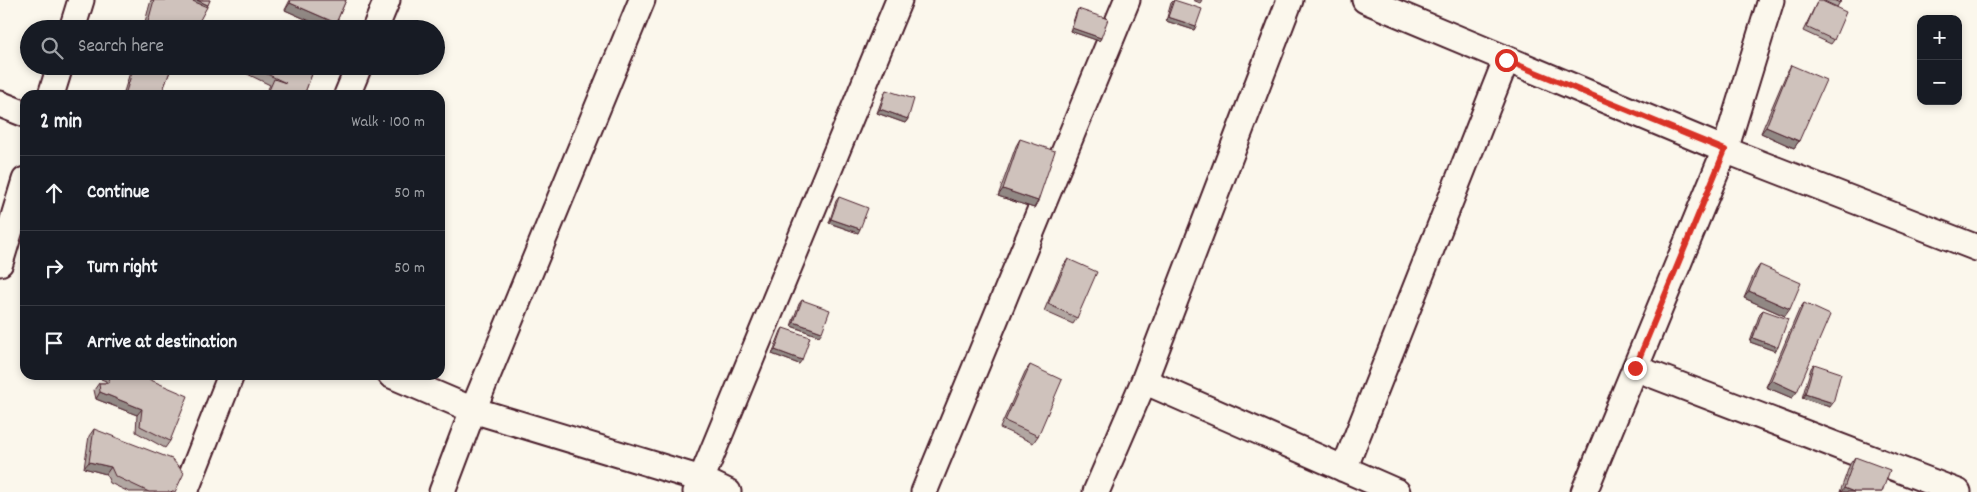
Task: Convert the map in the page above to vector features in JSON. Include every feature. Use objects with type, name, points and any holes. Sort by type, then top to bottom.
[{"type":"street","points":[[74,20],[80,0]]},
{"type":"street","points":[[379,20],[387,0]]},
{"type":"street","points":[[442,492],[473,410],[642,0]]},
{"type":"street","points":[[699,485],[899,0]]},
{"type":"street","points":[[924,492],[1127,0]]},
{"type":"street","points":[[1096,492],[1144,381],[1290,0]]},
{"type":"street","points":[[1365,0],[1725,150],[1977,248]]},
{"type":"street","points":[[1584,492],[1725,150],[1771,0]]},
{"type":"street","points":[[1344,469],[1506,60]]},
{"type":"street","points":[[53,90],[57,75]]},
{"type":"street","points":[[349,90],[355,75]]},
{"type":"street","points":[[0,104],[20,112]]},
{"type":"street","points":[[0,263],[20,213]]},
{"type":"street","points":[[1635,368],[1958,492]]},
{"type":"street","points":[[185,492],[229,380]]},
{"type":"street","points":[[403,380],[473,410],[699,485],[728,492]]},
{"type":"street","points":[[1144,381],[1397,492]]},
{"type":"building","points":[[154,0],[190,0],[207,7],[200,20],[148,20]]},
{"type":"building","points":[[197,0],[210,0],[208,5]]},
{"type":"building","points":[[291,0],[346,0],[337,20],[329,20],[290,3]]},
{"type":"building","points":[[1174,0],[1202,9],[1196,26],[1168,17]]},
{"type":"building","points":[[1818,0],[1846,12],[1834,40],[1806,27]]},
{"type":"building","points":[[1078,9],[1108,19],[1101,38],[1072,28]]},
{"type":"building","points":[[1791,65],[1826,80],[1799,141],[1766,127]]},
{"type":"building","points":[[131,75],[169,75],[163,90],[127,90]]},
{"type":"building","points":[[269,75],[312,75],[306,90],[269,90],[274,79],[286,83]]},
{"type":"building","points":[[886,90],[914,99],[908,119],[880,109]]},
{"type":"building","points":[[1020,139],[1055,151],[1038,201],[1003,189]]},
{"type":"building","points":[[839,197],[868,208],[860,229],[831,219]]},
{"type":"building","points":[[1068,259],[1097,272],[1077,318],[1048,304]]},
{"type":"building","points":[[1760,265],[1801,283],[1790,309],[1749,291]]},
{"type":"building","points":[[802,300],[830,310],[822,332],[794,322]]},
{"type":"building","points":[[1804,303],[1830,315],[1797,392],[1771,380]]},
{"type":"building","points":[[1763,310],[1788,319],[1778,347],[1753,338]]},
{"type":"building","points":[[783,328],[810,337],[802,360],[775,350]]},
{"type":"building","points":[[1814,364],[1841,373],[1833,403],[1805,394]]},
{"type":"building","points":[[1030,365],[1062,380],[1038,436],[1005,421]]},
{"type":"building","points":[[109,380],[151,380],[188,396],[170,441],[140,426],[142,409],[100,392],[99,383],[108,383]]},
{"type":"building","points":[[94,429],[172,459],[184,473],[175,492],[149,492],[115,476],[111,467],[89,462]]},
{"type":"building","points":[[1855,457],[1890,470],[1882,492],[1854,492],[1844,488]]},
{"type":"route","points":[[1506,60],[1725,150],[1635,368]]}]
